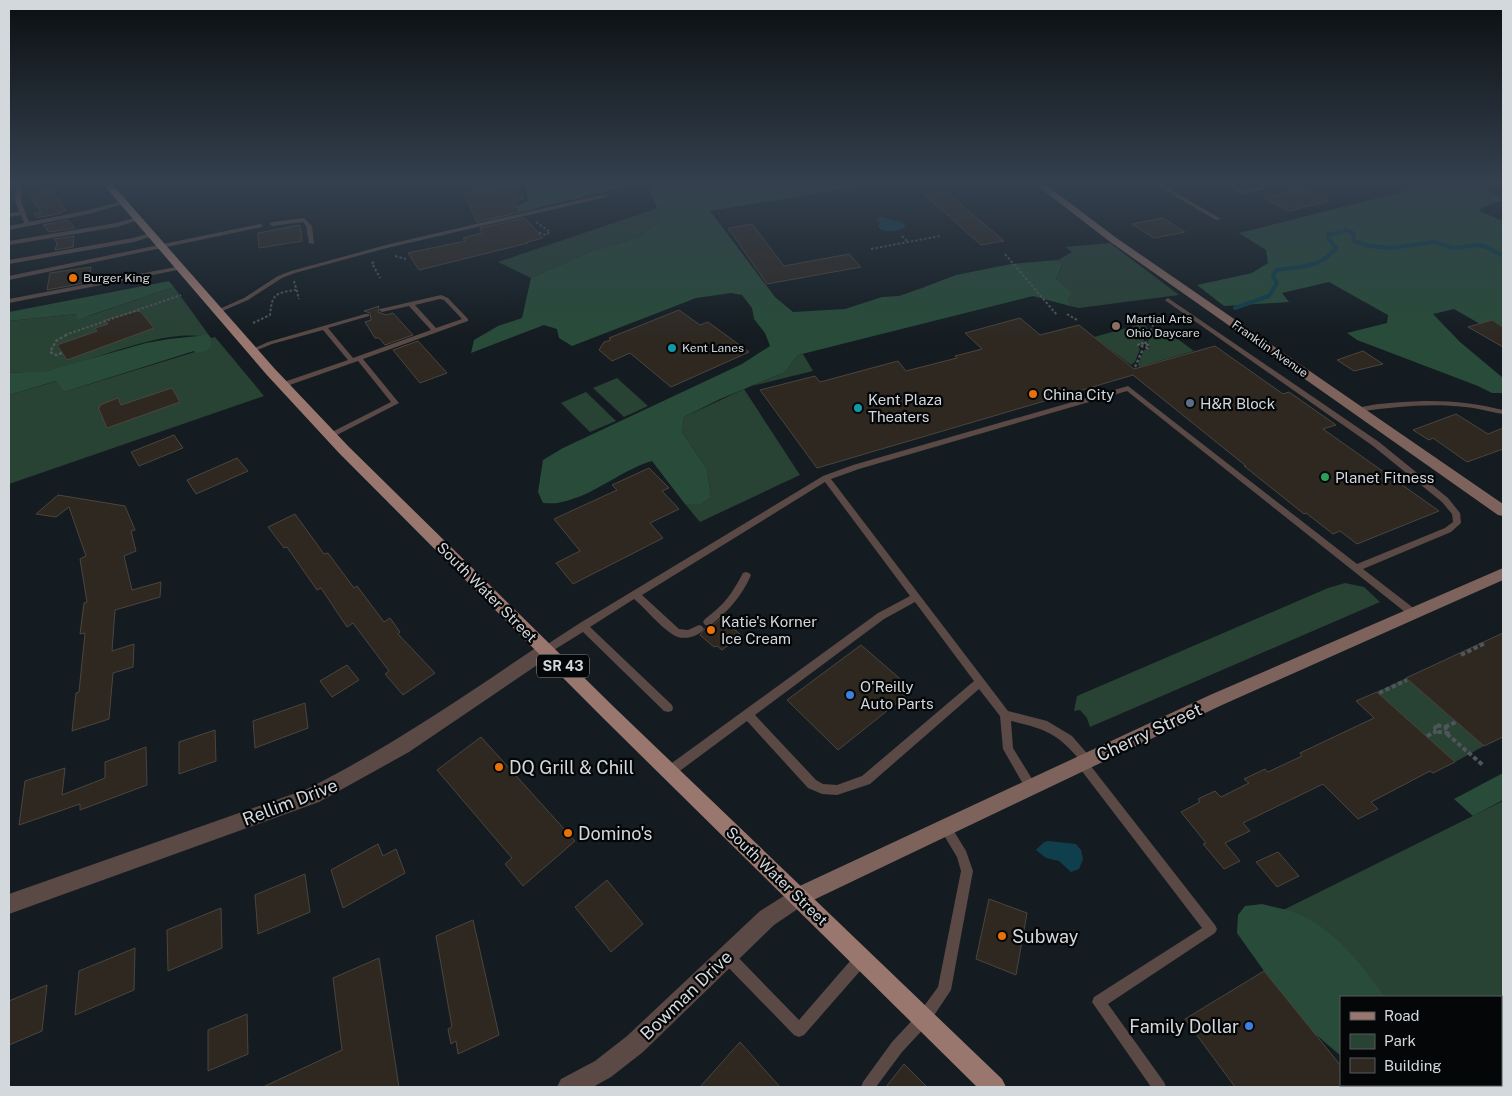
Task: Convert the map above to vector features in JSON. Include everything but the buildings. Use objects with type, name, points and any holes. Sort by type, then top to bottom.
[{"type":"main road","name":"South Water Street","points":[[151,235],[330,435],[669,772],[994,1087]]},
{"type":"street","name":"Franklin Avenue","points":[[1107,235],[1503,512]]},
{"type":"street","name":"Cherry Street","points":[[798,897],[1216,700],[1503,574]]},
{"type":"street","name":"Rellim Drive","points":[[9,904],[312,796],[350,778],[396,750],[546,650]]},
{"type":"street","name":"Bowman Drive","points":[[569,1087],[603,1069],[635,1044],[767,918],[798,897]]},
{"type":"lane","points":[[9,243],[56,235]]},
{"type":"lane","points":[[9,278],[156,241],[197,235]]},
{"type":"lane","points":[[311,235],[312,243]]},
{"type":"lane","points":[[218,311],[246,300],[271,282],[292,272],[437,235]]},
{"type":"lane","points":[[9,262],[134,240],[156,241]]},
{"type":"lane","points":[[9,301],[182,268]]},
{"type":"lane","points":[[284,385],[466,320],[446,299],[441,297],[382,310]]},
{"type":"lane","points":[[1168,300],[1376,444],[1445,500],[1456,513],[1458,522],[1448,530],[1356,568]]},
{"type":"lane","points":[[411,304],[435,331]]},
{"type":"lane","points":[[253,350],[367,315]]},
{"type":"lane","points":[[324,327],[395,403],[330,435]]},
{"type":"lane","points":[[546,650],[826,478],[856,466],[1128,388],[1413,612]]},
{"type":"lane","points":[[1358,410],[1408,402],[1439,402],[1482,407],[1503,412]]},
{"type":"lane","points":[[826,478],[1005,715],[1008,749],[1032,787]]},
{"type":"lane","points":[[708,622],[730,604],[741,589],[746,575]]},
{"type":"lane","points":[[635,594],[681,635],[699,629]]},
{"type":"lane","points":[[669,772],[881,616],[916,597]]},
{"type":"lane","points":[[583,626],[668,708]]},
{"type":"lane","points":[[747,714],[812,784],[822,789],[837,790],[851,786],[872,774],[980,682]]},
{"type":"lane","points":[[1005,715],[1043,724],[1068,739],[1211,929],[1099,1002],[1159,1087]]},
{"type":"lane","points":[[872,1086],[897,1047],[924,1018],[944,990],[967,871],[962,855],[945,827]]},
{"type":"lane","points":[[727,956],[799,1030],[862,958]]},
{"type":"path","points":[[902,236],[909,242]]},
{"type":"path","points":[[871,249],[940,236]]},
{"type":"path","points":[[1005,254],[1057,315]]},
{"type":"path","points":[[392,256],[406,259]]},
{"type":"path","points":[[298,277],[294,281],[299,299]]},
{"type":"path","points":[[253,323],[270,315],[271,303],[274,298],[280,294],[296,290]]},
{"type":"path","points":[[62,352],[56,355],[50,352],[50,349],[55,341],[68,334],[181,295]]},
{"type":"path","points":[[1067,314],[1077,320]]},
{"type":"path","points":[[1144,344],[1153,325]]},
{"type":"path","points":[[1143,349],[1138,345],[1144,344]]},
{"type":"path","points":[[1135,367],[1143,349],[1148,347],[1144,344]]},
{"type":"path","points":[[1460,655],[1485,643]]},
{"type":"path","points":[[1379,693],[1407,680]]},
{"type":"path","points":[[1437,731],[1436,726],[1445,727],[1456,722]]},
{"type":"path","points":[[1445,727],[1448,730],[1447,734]]},
{"type":"path","points":[[1427,736],[1437,731],[1447,734],[1484,766]]},
{"type":"green space","points":[[578,235],[642,235],[592,251],[531,278],[498,262]]},
{"type":"green space","points":[[642,235],[728,235],[775,297],[793,312],[845,309],[882,297],[899,296],[956,275],[1011,264],[1058,260],[1062,265],[1056,279],[1072,293],[1068,299],[1070,306],[1033,296],[798,355],[785,372],[720,399],[684,417],[682,432],[707,469],[711,497],[702,504],[685,504],[652,461],[630,470],[574,499],[557,503],[543,503],[538,492],[543,460],[563,448],[742,364],[770,346],[765,333],[754,319],[752,308],[742,295],[731,293],[696,298],[572,346],[559,338],[557,329],[544,325],[471,353],[474,340],[498,326],[522,318],[531,278],[592,251]]},
{"type":"green space","points":[[1242,235],[1503,235],[1503,327],[1492,320],[1480,324],[1454,309],[1433,314],[1460,342],[1503,378],[1503,393],[1492,393],[1357,340],[1347,333],[1387,323],[1388,315],[1329,282],[1282,293],[1289,302],[1224,306],[1197,285],[1252,273],[1268,263],[1266,250]]},
{"type":"green space","points":[[1110,243],[1179,295],[1079,308],[1070,306],[1056,279],[1062,266],[1058,260],[1072,252],[1065,247]]},
{"type":"green space","points":[[169,281],[174,287],[79,319],[76,317],[77,314],[9,321],[9,312]]},
{"type":"green space","points":[[174,287],[211,338],[192,336],[172,337],[129,347],[66,367],[38,372],[9,373],[9,321],[78,314],[89,316]]},
{"type":"green space","points":[[1141,324],[1145,325],[1148,329],[1143,343],[1137,345],[1140,349],[1135,362],[1131,365],[1094,337]]},
{"type":"green space","points":[[1158,328],[1164,329],[1194,351],[1139,367],[1138,364],[1144,350],[1150,348],[1147,344],[1152,331]]},
{"type":"green space","points":[[208,335],[211,338],[211,347],[206,351],[195,353],[194,351],[64,392],[56,381],[9,395],[9,373],[47,371],[146,343]]},
{"type":"green space","points":[[215,337],[264,396],[9,484],[9,395],[57,381],[64,392],[211,347],[211,338]]},
{"type":"green space","points":[[803,354],[813,371],[752,386],[785,372],[798,355]]},
{"type":"green space","points":[[617,378],[648,406],[624,417],[593,388]]},
{"type":"green space","points":[[744,389],[800,475],[700,522],[685,504],[702,504],[711,497],[707,469],[682,432],[684,417]]},
{"type":"green space","points":[[586,392],[616,421],[590,432],[561,403]]},
{"type":"green space","points":[[1345,583],[1364,587],[1380,602],[1090,727],[1087,718],[1080,710],[1074,711],[1077,696],[1328,588]]},
{"type":"green space","points":[[1406,678],[1484,746],[1455,762],[1377,692]]},
{"type":"green space","points":[[1503,773],[1503,800],[1473,816],[1454,799]]},
{"type":"green space","points":[[1503,801],[1503,1087],[1387,1086],[1502,1086],[1502,996],[1340,996],[1237,933]]},
{"type":"green space","points":[[1262,904],[1283,909],[1296,913],[1323,928],[1357,960],[1384,996],[1340,996],[1340,1055],[1314,1033],[1264,971],[1237,933],[1238,915],[1245,906]]},
{"type":"green space","points":[[1376,1086],[1492,1087],[1378,1087]]},
{"type":"water","points":[[1044,842],[1076,844],[1081,850],[1083,859],[1079,869],[1071,872],[1059,861],[1046,858],[1036,850]]},
{"type":"waterway","points":[[1235,308],[1269,296],[1277,283],[1273,277],[1276,270],[1309,265],[1330,255],[1336,248],[1328,238],[1328,235]]},
{"type":"waterway","points":[[1353,235],[1354,241],[1369,246],[1392,248],[1434,242],[1453,248],[1478,245],[1487,247],[1503,256]]},
{"type":"place","name":"Burger King","points":[[73,278]]},
{"type":"place","name":"Martial Arts Ohio Daycare","points":[[1116,326]]},
{"type":"place","name":"Kent Lanes","points":[[672,348]]},
{"type":"place","name":"China City","points":[[1033,394]]},
{"type":"place","name":"H&R Block","points":[[1190,403]]},
{"type":"place","name":"Kent Plaza Theaters","points":[[858,408]]},
{"type":"place","name":"Planet Fitness","points":[[1325,477]]},
{"type":"place","name":"Katie's Korner Ice Cream","points":[[711,630]]},
{"type":"place","name":"O'Reilly Auto Parts","points":[[850,695]]},
{"type":"place","name":"DQ Grill & Chill","points":[[499,767]]},
{"type":"place","name":"Domino's","points":[[568,833]]},
{"type":"place","name":"Subway","points":[[1002,936]]},
{"type":"place","name":"Family Dollar","points":[[1249,1026]]}]
